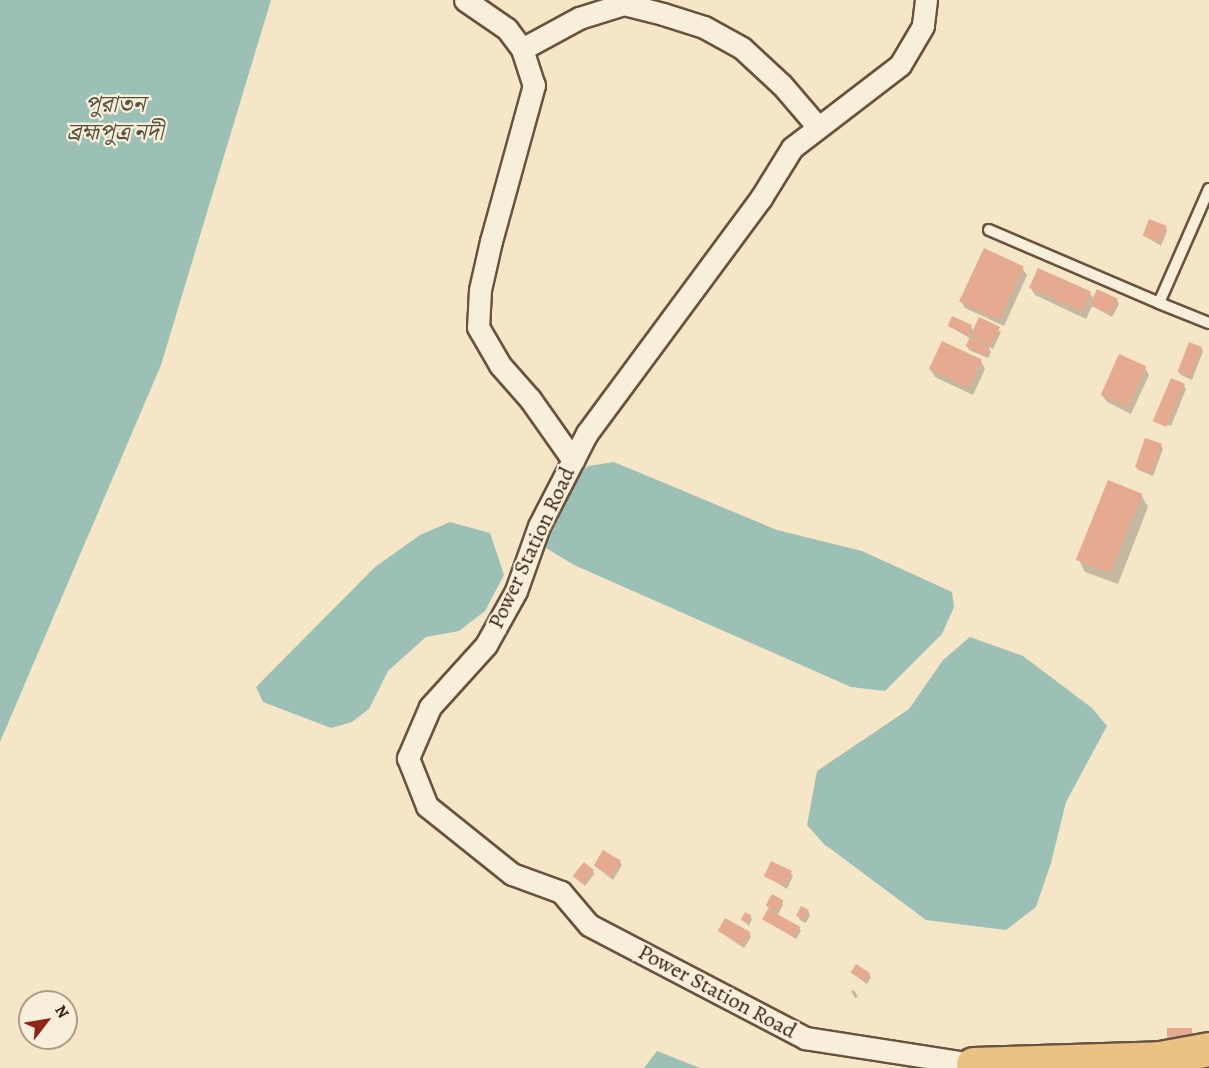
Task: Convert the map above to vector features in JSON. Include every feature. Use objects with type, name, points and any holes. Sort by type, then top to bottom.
[{"type":"main road","name":"Power Station Road","points":[[972,1066],[1160,1058],[1209,1049]]},
{"type":"street","points":[[465,0],[507,29],[522,49],[534,85],[491,241],[480,290],[478,327],[500,364],[530,399],[573,460]]},
{"type":"street","name":"Power Station Road","points":[[926,0],[922,26],[900,65],[792,148],[761,198],[587,433],[539,526],[516,591],[486,645],[430,707],[408,758],[427,806],[512,874],[561,892],[590,925],[805,1038],[972,1066]]},
{"type":"street","points":[[522,49],[579,18],[624,4],[663,14],[704,27],[742,48],[782,85],[818,127]]},
{"type":"lane","points":[[1159,303],[1209,189]]},
{"type":"lane","points":[[989,230],[1209,323]]},
{"type":"water","name":"পুরাতন ব্রহ্মপুত্র নদী","points":[[0,0],[271,0],[161,365],[0,742]]},
{"type":"water","points":[[614,462],[777,530],[862,551],[952,592],[954,607],[942,634],[885,691],[851,687],[574,565],[546,548],[548,534],[571,483],[588,466]]},
{"type":"water","points":[[450,522],[490,533],[504,575],[485,611],[459,631],[426,637],[388,671],[369,709],[352,722],[331,728],[263,702],[256,687],[375,567],[420,535]]},
{"type":"water","points":[[970,637],[1023,656],[1092,708],[1107,726],[1066,802],[1051,863],[1036,907],[1006,930],[926,920],[824,844],[807,825],[817,771],[909,709],[943,660]]},
{"type":"water","points":[[657,1051],[700,1068],[644,1068]]},
{"type":"building","points":[[1149,219],[1167,226],[1160,243],[1143,236]]},
{"type":"building","points":[[984,248],[1024,267],[999,320],[959,301]]},
{"type":"building","points":[[1038,268],[1091,292],[1082,312],[1029,288]]},
{"type":"building","points":[[1097,289],[1118,299],[1111,314],[1090,304]]},
{"type":"building","points":[[952,316],[972,325],[968,335],[948,326]]},
{"type":"building","points":[[979,317],[1000,327],[991,346],[970,336]]},
{"type":"building","points":[[970,337],[990,347],[985,356],[965,346]]},
{"type":"building","points":[[942,341],[982,360],[969,388],[929,369]]},
{"type":"building","points":[[1189,342],[1202,347],[1191,377],[1178,372]]},
{"type":"building","points":[[1119,354],[1146,366],[1128,407],[1101,395]]},
{"type":"building","points":[[1171,378],[1185,384],[1166,427],[1153,421]]},
{"type":"building","points":[[1145,438],[1162,444],[1152,473],[1135,467]]},
{"type":"building","points":[[1108,480],[1142,494],[1110,574],[1076,560]]},
{"type":"building","points":[[603,850],[621,861],[612,876],[594,865]]},
{"type":"building","points":[[771,861],[792,871],[785,886],[764,876]]},
{"type":"building","points":[[584,862],[594,870],[583,884],[573,876]]},
{"type":"building","points":[[772,894],[783,900],[777,912],[766,905]]},
{"type":"building","points":[[801,906],[809,910],[804,920],[796,916]]},
{"type":"building","points":[[768,909],[800,927],[795,937],[762,919]]},
{"type":"building","points":[[745,912],[751,915],[747,923],[741,920]]},
{"type":"building","points":[[725,918],[750,932],[743,945],[718,931]]},
{"type":"building","points":[[856,964],[870,973],[865,982],[851,972]]},
{"type":"building","points":[[1167,1028],[1192,1028],[1192,1040],[1167,1040]]}]
